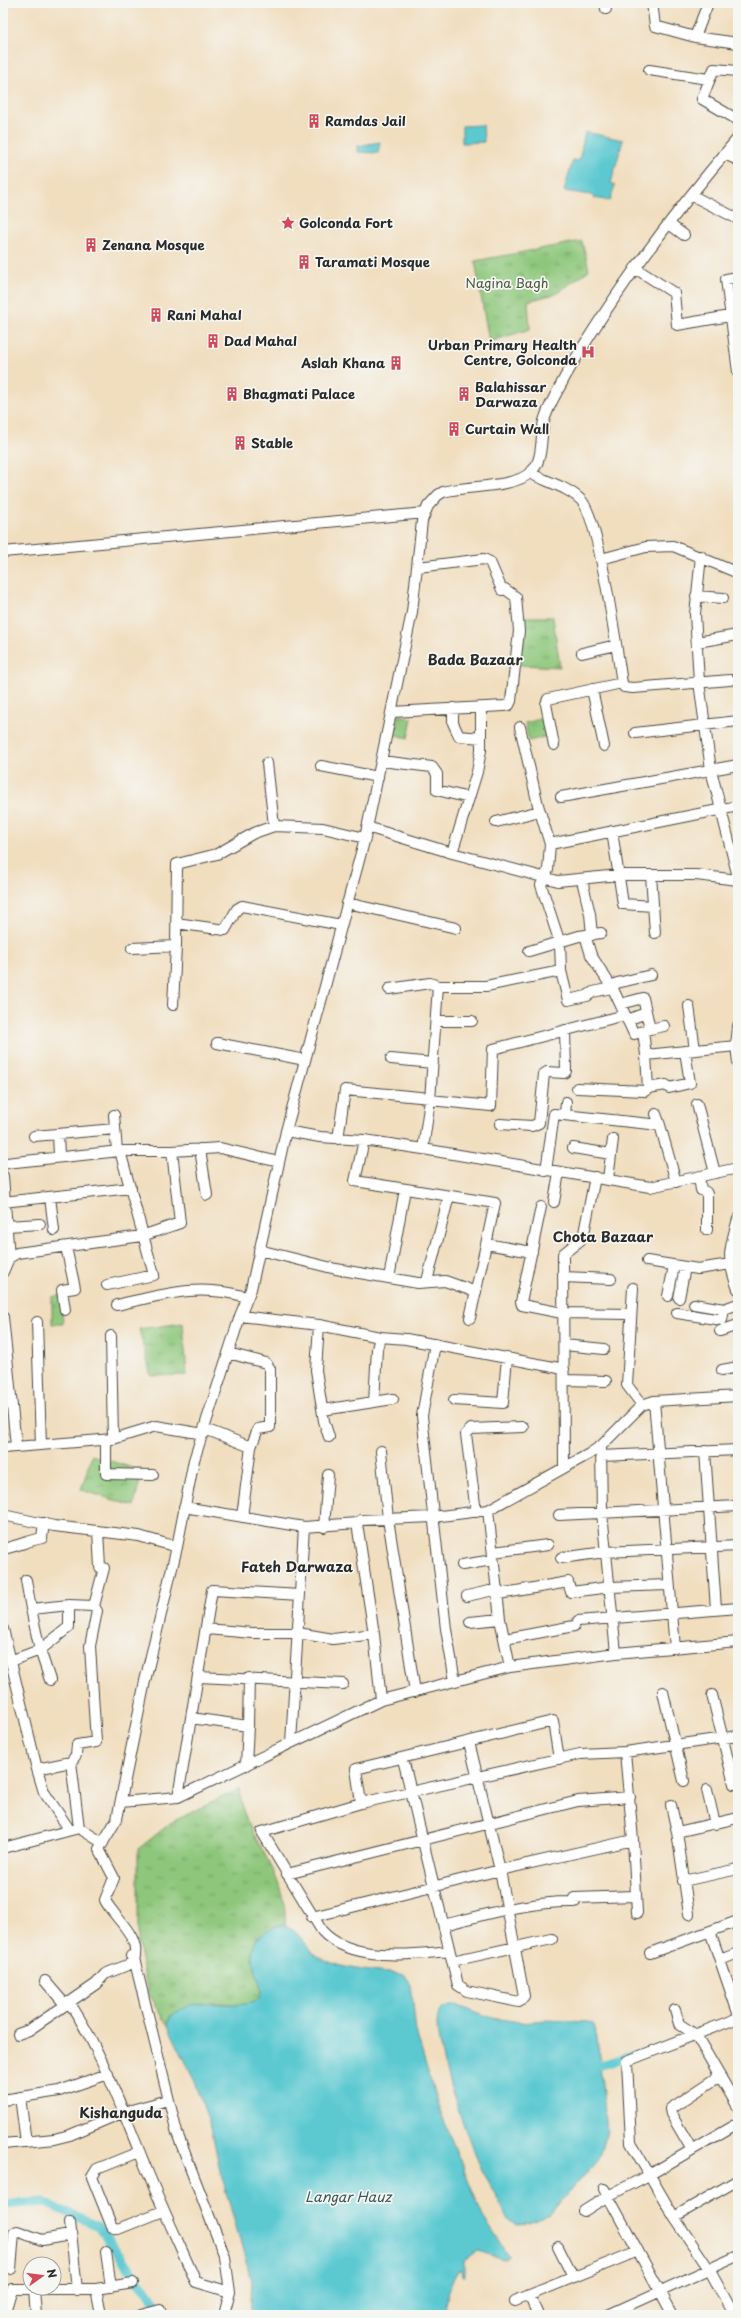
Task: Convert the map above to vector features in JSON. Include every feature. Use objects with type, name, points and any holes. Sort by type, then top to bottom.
[{"type":"street","points":[[652,3],[655,26],[695,37],[738,43]]},
{"type":"street","points":[[695,37],[708,3]]},
{"type":"street","points":[[738,71],[714,69],[708,80],[702,99],[738,120]]},
{"type":"street","points":[[649,70],[708,80]]},
{"type":"street","points":[[224,2315],[230,2292],[225,2257],[177,2133],[134,1961],[117,1916],[105,1900],[114,1878],[99,1849],[117,1819],[145,1681],[177,1547],[194,1460],[247,1298],[286,1131],[365,838],[412,612],[418,567],[420,535],[425,513],[438,495],[443,492],[508,482],[530,473],[538,458],[545,419],[552,402],[586,342],[635,268],[690,195],[738,138]]},
{"type":"street","points":[[724,154],[738,160]]},
{"type":"street","points":[[690,195],[738,219]]},
{"type":"street","points":[[669,224],[684,235]]},
{"type":"street","points":[[635,268],[674,294],[677,325],[730,316]]},
{"type":"street","points":[[738,277],[726,279],[738,372]]},
{"type":"street","points":[[530,473],[568,490],[582,501],[601,559],[622,683],[624,687],[629,689],[730,680]]},
{"type":"street","points":[[3,552],[425,513]]},
{"type":"street","points":[[601,559],[646,547],[673,546],[738,572]]},
{"type":"street","points":[[701,556],[695,614],[699,682],[711,770],[727,840],[738,877]]},
{"type":"street","points":[[392,712],[504,706],[509,705],[511,701],[519,631],[516,597],[505,588],[502,590],[490,562],[484,559],[418,567]]},
{"type":"street","points":[[696,596],[723,598]]},
{"type":"street","points":[[697,642],[738,635]]},
{"type":"street","points":[[582,653],[616,645]]},
{"type":"street","points":[[554,745],[546,701],[550,698],[622,683]]},
{"type":"street","points":[[592,689],[604,746]]},
{"type":"street","points":[[453,708],[453,723],[459,736],[481,738]]},
{"type":"street","points":[[452,853],[477,772],[481,738],[481,708]]},
{"type":"street","points":[[635,733],[738,721]]},
{"type":"street","points":[[520,727],[540,811],[550,844],[546,879],[541,885],[560,943],[561,971],[568,1000],[587,996],[593,992],[611,988],[616,983],[651,975]]},
{"type":"street","points":[[381,761],[432,767],[436,774],[437,790],[469,798]]},
{"type":"street","points":[[267,763],[274,826]]},
{"type":"street","points":[[562,797],[738,765]]},
{"type":"street","points":[[320,766],[378,777]]},
{"type":"street","points":[[550,844],[738,806]]},
{"type":"street","points":[[496,822],[540,811]]},
{"type":"street","points":[[173,1005],[176,946],[177,864],[217,854],[254,833],[274,826],[323,828],[365,838]]},
{"type":"street","points":[[367,827],[452,853],[558,881],[582,880],[619,875],[696,875],[738,880]]},
{"type":"street","points":[[612,831],[623,904],[653,906]]},
{"type":"street","points":[[727,840],[738,838]]},
{"type":"street","points":[[652,875],[655,933]]},
{"type":"street","points":[[582,880],[593,934],[592,955],[620,1004],[634,1034],[664,1026]]},
{"type":"street","points":[[347,903],[456,928]]},
{"type":"street","points":[[176,923],[225,930],[237,908],[242,906],[341,925]]},
{"type":"street","points":[[529,951],[593,934]]},
{"type":"street","points":[[132,948],[176,946]]},
{"type":"street","points":[[389,989],[430,983],[438,986],[486,986],[561,971]]},
{"type":"street","points":[[423,1149],[430,1099],[438,986]]},
{"type":"street","points":[[620,1004],[642,998],[646,1013],[646,1055],[649,1088]]},
{"type":"street","points":[[577,1088],[645,1091],[649,1088],[666,1085],[669,1088],[690,1083],[689,1006]]},
{"type":"street","points":[[338,1139],[345,1090],[491,1106],[493,1049],[565,1030],[646,1013]]},
{"type":"street","points":[[436,1021],[472,1021]]},
{"type":"street","points":[[738,1026],[736,1046],[738,1062]]},
{"type":"street","points":[[500,1124],[532,1126],[539,1123],[544,1074],[547,1072],[564,1073],[566,1071],[565,1030]]},
{"type":"street","points":[[217,1043],[305,1060]]},
{"type":"street","points":[[646,1055],[736,1046]]},
{"type":"street","points":[[391,1059],[433,1063]]},
{"type":"street","points":[[565,1115],[566,1102]]},
{"type":"street","points":[[697,1104],[715,1173]]},
{"type":"street","points":[[546,1171],[554,1114],[660,1125]]},
{"type":"street","points":[[656,1114],[676,1182]]},
{"type":"street","points":[[107,1285],[154,1274],[142,1236],[131,1188],[118,1151],[114,1115]]},
{"type":"street","points":[[34,1136],[115,1129]]},
{"type":"street","points":[[286,1131],[338,1139],[364,1140],[546,1171],[650,1186],[676,1182],[738,1168]]},
{"type":"street","points":[[58,1134],[59,1156]]},
{"type":"street","points":[[608,1179],[613,1139]]},
{"type":"street","points":[[364,1140],[355,1181],[495,1203],[470,1318]]},
{"type":"street","points":[[3,1165],[6,1163],[59,1156],[118,1151],[172,1151],[220,1148],[279,1162]]},
{"type":"street","points":[[573,1148],[611,1154]]},
{"type":"street","points":[[200,1149],[207,1195]]},
{"type":"street","points":[[9,1258],[17,1253],[142,1236],[180,1223],[172,1151]]},
{"type":"street","points":[[554,1202],[559,1172]]},
{"type":"street","points":[[3,1176],[9,1258],[3,1272]]},
{"type":"street","points":[[564,1466],[562,1254],[583,1238],[595,1177]]},
{"type":"street","points":[[700,1177],[700,1190],[706,1192],[707,1230]]},
{"type":"street","points":[[4,1202],[131,1188]]},
{"type":"street","points":[[388,1278],[405,1189]]},
{"type":"street","points":[[428,1281],[449,1196]]},
{"type":"street","points":[[50,1197],[54,1230]]},
{"type":"street","points":[[541,1207],[522,1304],[562,1313],[630,1314]]},
{"type":"street","points":[[738,1219],[729,1249],[730,1264],[738,1289]]},
{"type":"street","points":[[7,1226],[40,1224]]},
{"type":"street","points":[[486,1244],[532,1252]]},
{"type":"street","points":[[65,1310],[62,1290],[74,1288],[66,1247]]},
{"type":"street","points":[[259,1250],[336,1269],[388,1278],[418,1283],[428,1281],[445,1281],[476,1292]]},
{"type":"street","points":[[647,1261],[698,1269],[730,1264]]},
{"type":"street","points":[[668,1296],[674,1266]]},
{"type":"street","points":[[679,1298],[685,1267]]},
{"type":"street","points":[[563,1277],[611,1279]]},
{"type":"street","points":[[633,1288],[630,1314],[627,1385],[642,1406]]},
{"type":"street","points":[[117,1305],[184,1290],[223,1290],[247,1298]]},
{"type":"street","points":[[694,1304],[724,1309],[738,1304]]},
{"type":"street","points":[[677,1313],[722,1320],[724,1309]]},
{"type":"street","points":[[240,1316],[319,1325],[380,1337],[406,1338],[564,1369]]},
{"type":"street","points":[[3,1317],[16,1446]]},
{"type":"street","points":[[37,1322],[41,1445]]},
{"type":"street","points":[[319,1325],[316,1370],[324,1410],[324,1421],[329,1437]]},
{"type":"street","points":[[720,1331],[738,1326]]},
{"type":"street","points":[[111,1336],[109,1440],[106,1474],[153,1475]]},
{"type":"street","points":[[374,1402],[376,1349],[380,1337]]},
{"type":"street","points":[[435,1344],[422,1416],[446,1629],[455,1681]]},
{"type":"street","points":[[564,1345],[604,1349]]},
{"type":"street","points":[[228,1353],[266,1363],[269,1366],[270,1427],[258,1429],[251,1447],[242,1517]]},
{"type":"street","points":[[454,1400],[503,1404],[507,1357]]},
{"type":"street","points":[[722,1370],[738,1367]]},
{"type":"street","points":[[564,1380],[606,1381]]},
{"type":"street","points":[[616,1653],[611,1618],[610,1587],[602,1513],[601,1451],[642,1406],[654,1402],[738,1396]]},
{"type":"street","points":[[324,1410],[393,1399]]},
{"type":"street","points":[[654,1402],[670,1613],[675,1648]]},
{"type":"street","points":[[3,1448],[109,1440],[156,1426],[204,1432],[251,1447]]},
{"type":"street","points":[[476,1512],[466,1434],[471,1429],[523,1427]]},
{"type":"street","points":[[184,1507],[304,1527],[324,1527],[357,1523],[361,1520],[433,1517],[488,1510],[564,1466],[601,1451],[658,1454],[738,1450]]},
{"type":"street","points":[[381,1451],[388,1519],[415,1692]]},
{"type":"street","points":[[705,1452],[716,1609]]},
{"type":"street","points":[[324,1527],[328,1474]]},
{"type":"street","points":[[559,1515],[738,1506]]},
{"type":"street","points":[[488,1510],[500,1619],[510,1667]]},
{"type":"street","points":[[3,1515],[44,1523],[139,1536],[177,1547]]},
{"type":"street","points":[[3,1549],[23,1542],[42,1538],[44,1523]]},
{"type":"street","points":[[357,1523],[374,1634],[381,1700]]},
{"type":"street","points":[[291,1743],[304,1527]]},
{"type":"street","points":[[74,1828],[71,1762],[76,1755],[77,1745],[96,1742],[90,1646],[97,1611],[94,1606],[104,1568],[100,1567],[98,1531]]},
{"type":"street","points":[[462,1565],[493,1556],[548,1545]]},
{"type":"street","points":[[561,1558],[606,1552],[738,1546]]},
{"type":"street","points":[[26,1580],[40,1650],[50,1680]]},
{"type":"street","points":[[467,1596],[568,1582],[571,1592],[610,1587],[668,1585]]},
{"type":"street","points":[[178,1797],[199,1677],[212,1590],[300,1595]]},
{"type":"street","points":[[31,1609],[69,1605],[94,1606]]},
{"type":"street","points":[[10,1661],[40,1650],[69,1627],[69,1605]]},
{"type":"street","points":[[505,1639],[576,1623],[611,1618],[738,1608]]},
{"type":"street","points":[[470,1622],[500,1619]]},
{"type":"street","points":[[3,1629],[44,1792],[74,1828],[103,1843]]},
{"type":"street","points":[[206,1629],[252,1633],[298,1633],[333,1639],[374,1634]]},
{"type":"street","points":[[121,1802],[178,1797],[381,1700],[510,1667],[616,1653],[738,1642]]},
{"type":"street","points":[[199,1677],[249,1678],[343,1684]]},
{"type":"street","points":[[246,1765],[249,1678]]},
{"type":"street","points":[[663,1692],[677,1744],[684,1781]]},
{"type":"street","points":[[712,1695],[734,1784]]},
{"type":"street","points":[[191,1718],[248,1726]]},
{"type":"street","points":[[361,1803],[356,1769],[404,1759],[553,1721],[559,1759]]},
{"type":"street","points":[[552,1939],[516,1947],[450,1956],[424,1954],[372,1954],[335,1942],[322,1931],[312,1917],[262,1832],[361,1803],[580,1754],[625,1752],[738,1736]]},
{"type":"street","points":[[404,1759],[432,1886],[444,1926],[458,1985],[462,1989],[519,2002],[523,2000],[524,1992],[516,1947],[500,1870],[469,1742]]},
{"type":"street","points":[[625,1752],[633,1840],[636,1913]]},
{"type":"street","points":[[37,1769],[71,1762]]},
{"type":"street","points":[[707,1790],[715,1824]]},
{"type":"street","points":[[286,1874],[578,1801],[630,1797]]},
{"type":"street","points":[[671,1806],[683,1866],[683,1881],[689,1914]]},
{"type":"street","points":[[677,1832],[738,1818]]},
{"type":"street","points":[[3,1848],[74,1828]]},
{"type":"street","points":[[312,1917],[432,1886],[633,1840]]},
{"type":"street","points":[[683,1881],[738,1869]]},
{"type":"street","points":[[444,1926],[507,1909],[551,1901],[575,1902],[574,1898],[635,1896]]},
{"type":"street","points":[[650,1953],[738,1921]]},
{"type":"street","points":[[710,1931],[737,2010]]},
{"type":"street","points":[[720,1960],[738,1953]]},
{"type":"street","points":[[18,2034],[29,2030],[105,1974],[134,1961]]},
{"type":"street","points":[[45,1981],[63,2002],[69,2002]]},
{"type":"street","points":[[69,2002],[80,2019],[108,2074],[163,2211],[196,2282],[230,2292]]},
{"type":"street","points":[[675,2010],[681,2027],[696,2034],[738,2107]]},
{"type":"street","points":[[734,2315],[709,2269],[674,2217],[631,2144],[627,2061],[738,2018]]},
{"type":"street","points":[[3,2100],[59,2091],[108,2074]]},
{"type":"street","points":[[692,2150],[670,2114],[670,2109],[720,2076]]},
{"type":"street","points":[[20,2097],[26,2142]]},
{"type":"street","points":[[3,2144],[54,2139],[70,2135],[124,2112],[168,2100]]},
{"type":"street","points":[[584,2211],[606,2192],[649,2175],[738,2123]]},
{"type":"street","points":[[139,2152],[97,2169],[92,2177],[112,2227],[118,2229],[163,2211]]},
{"type":"street","points":[[674,2217],[738,2180]]},
{"type":"street","points":[[606,2192],[673,2315]]},
{"type":"street","points":[[70,2222],[70,2235],[77,2290]]},
{"type":"street","points":[[11,2269],[14,2233],[17,2231],[42,2240],[70,2235]]},
{"type":"street","points":[[558,2247],[573,2277]]},
{"type":"street","points":[[516,2301],[638,2250]]},
{"type":"street","points":[[106,2252],[111,2287]]},
{"type":"street","points":[[608,2315],[738,2256]]},
{"type":"street","points":[[62,2290],[96,2289],[133,2283]]},
{"type":"street","points":[[4,2315],[6,2294],[12,2289],[22,2289]]},
{"type":"street","points":[[96,2289],[101,2315]]},
{"type":"street","points":[[530,2295],[538,2315]]},
{"type":"street","points":[[35,2296],[36,2315]]},
{"type":"street","points":[[141,2315],[155,2312]]},
{"type":"green space","name":"Nagina Bagh","points":[[582,241],[589,270],[556,294],[528,301],[530,329],[489,342],[475,261]]},
{"type":"green space","points":[[521,617],[553,617],[560,667],[520,665]]},
{"type":"green space","points":[[399,715],[412,718],[408,738],[395,735]]},
{"type":"green space","points":[[544,718],[548,736],[529,741],[525,723]]},
{"type":"green space","points":[[61,1295],[63,1324],[52,1324],[52,1297]]},
{"type":"green space","points":[[183,1323],[187,1375],[151,1376],[139,1329]]},
{"type":"green space","points":[[92,1455],[142,1471],[134,1506],[81,1490]]},
{"type":"green space","points":[[239,1789],[245,1816],[278,1882],[285,1910],[285,1924],[275,1926],[257,1938],[254,1946],[253,1959],[261,1989],[260,1997],[257,2001],[242,2005],[212,2003],[201,2005],[170,2016],[168,2026],[148,1992],[138,1945],[138,1849],[172,1822]]},
{"type":"water","points":[[483,125],[484,142],[462,143],[462,126]]},
{"type":"water","points":[[585,132],[623,140],[611,183],[615,185],[610,201],[595,198],[591,195],[564,191],[573,160],[579,161]]},
{"type":"water","points":[[380,142],[378,153],[358,152],[358,146]]},
{"type":"water","name":"Langar Hauz","points":[[285,1924],[294,1931],[320,1958],[354,1969],[405,1975],[411,1985],[416,2032],[439,2109],[483,2217],[509,2256],[503,2259],[478,2251],[464,2261],[464,2277],[460,2269],[447,2297],[446,2303],[448,2315],[250,2315],[252,2282],[220,2171],[212,2131],[195,2081],[168,2026],[170,2017],[181,2009],[193,2005],[242,2004],[251,2003],[258,1999],[261,1992],[254,1962],[253,1950],[256,1940],[266,1931]]},
{"type":"water","points":[[457,2005],[493,2018],[520,2022],[546,2020],[589,2022],[593,2025],[597,2038],[607,2130],[601,2155],[550,2214],[529,2223],[517,2224],[509,2219],[486,2177],[474,2151],[451,2087],[439,2043],[437,2025],[439,2014],[444,2008]]},
{"type":"waterway","points":[[592,2068],[634,2055]]},
{"type":"waterway","points":[[3,2205],[43,2202],[98,2226],[139,2282],[167,2315]]},
{"type":"place","name":"Ramdas Jail","points":[[314,121]]},
{"type":"place","name":"Golconda Fort","points":[[288,223]]},
{"type":"place","name":"Zenana Mosque","points":[[91,245]]},
{"type":"place","name":"Taramati Mosque","points":[[304,262]]},
{"type":"place","name":"Rani Mahal","points":[[156,315]]},
{"type":"place","name":"Dad Mahal","points":[[213,341]]},
{"type":"place","name":"Urban Primary Health Centre, Golconda","points":[[588,352]]},
{"type":"place","name":"Aslah Khana","points":[[396,363]]},
{"type":"place","name":"Bhagmati Palace","points":[[232,394]]},
{"type":"place","name":"Balahissar Darwaza","points":[[464,394]]},
{"type":"place","name":"Curtain Wall","points":[[454,429]]},
{"type":"place","name":"Stable","points":[[240,443]]},
{"type":"district","name":"Bada Bazaar","points":[[475,660]]},
{"type":"district","name":"Chota Bazaar","points":[[603,1237]]},
{"type":"district","name":"Fateh Darwaza","points":[[297,1567]]},
{"type":"district","name":"Kishanguda","points":[[121,2113]]}]
